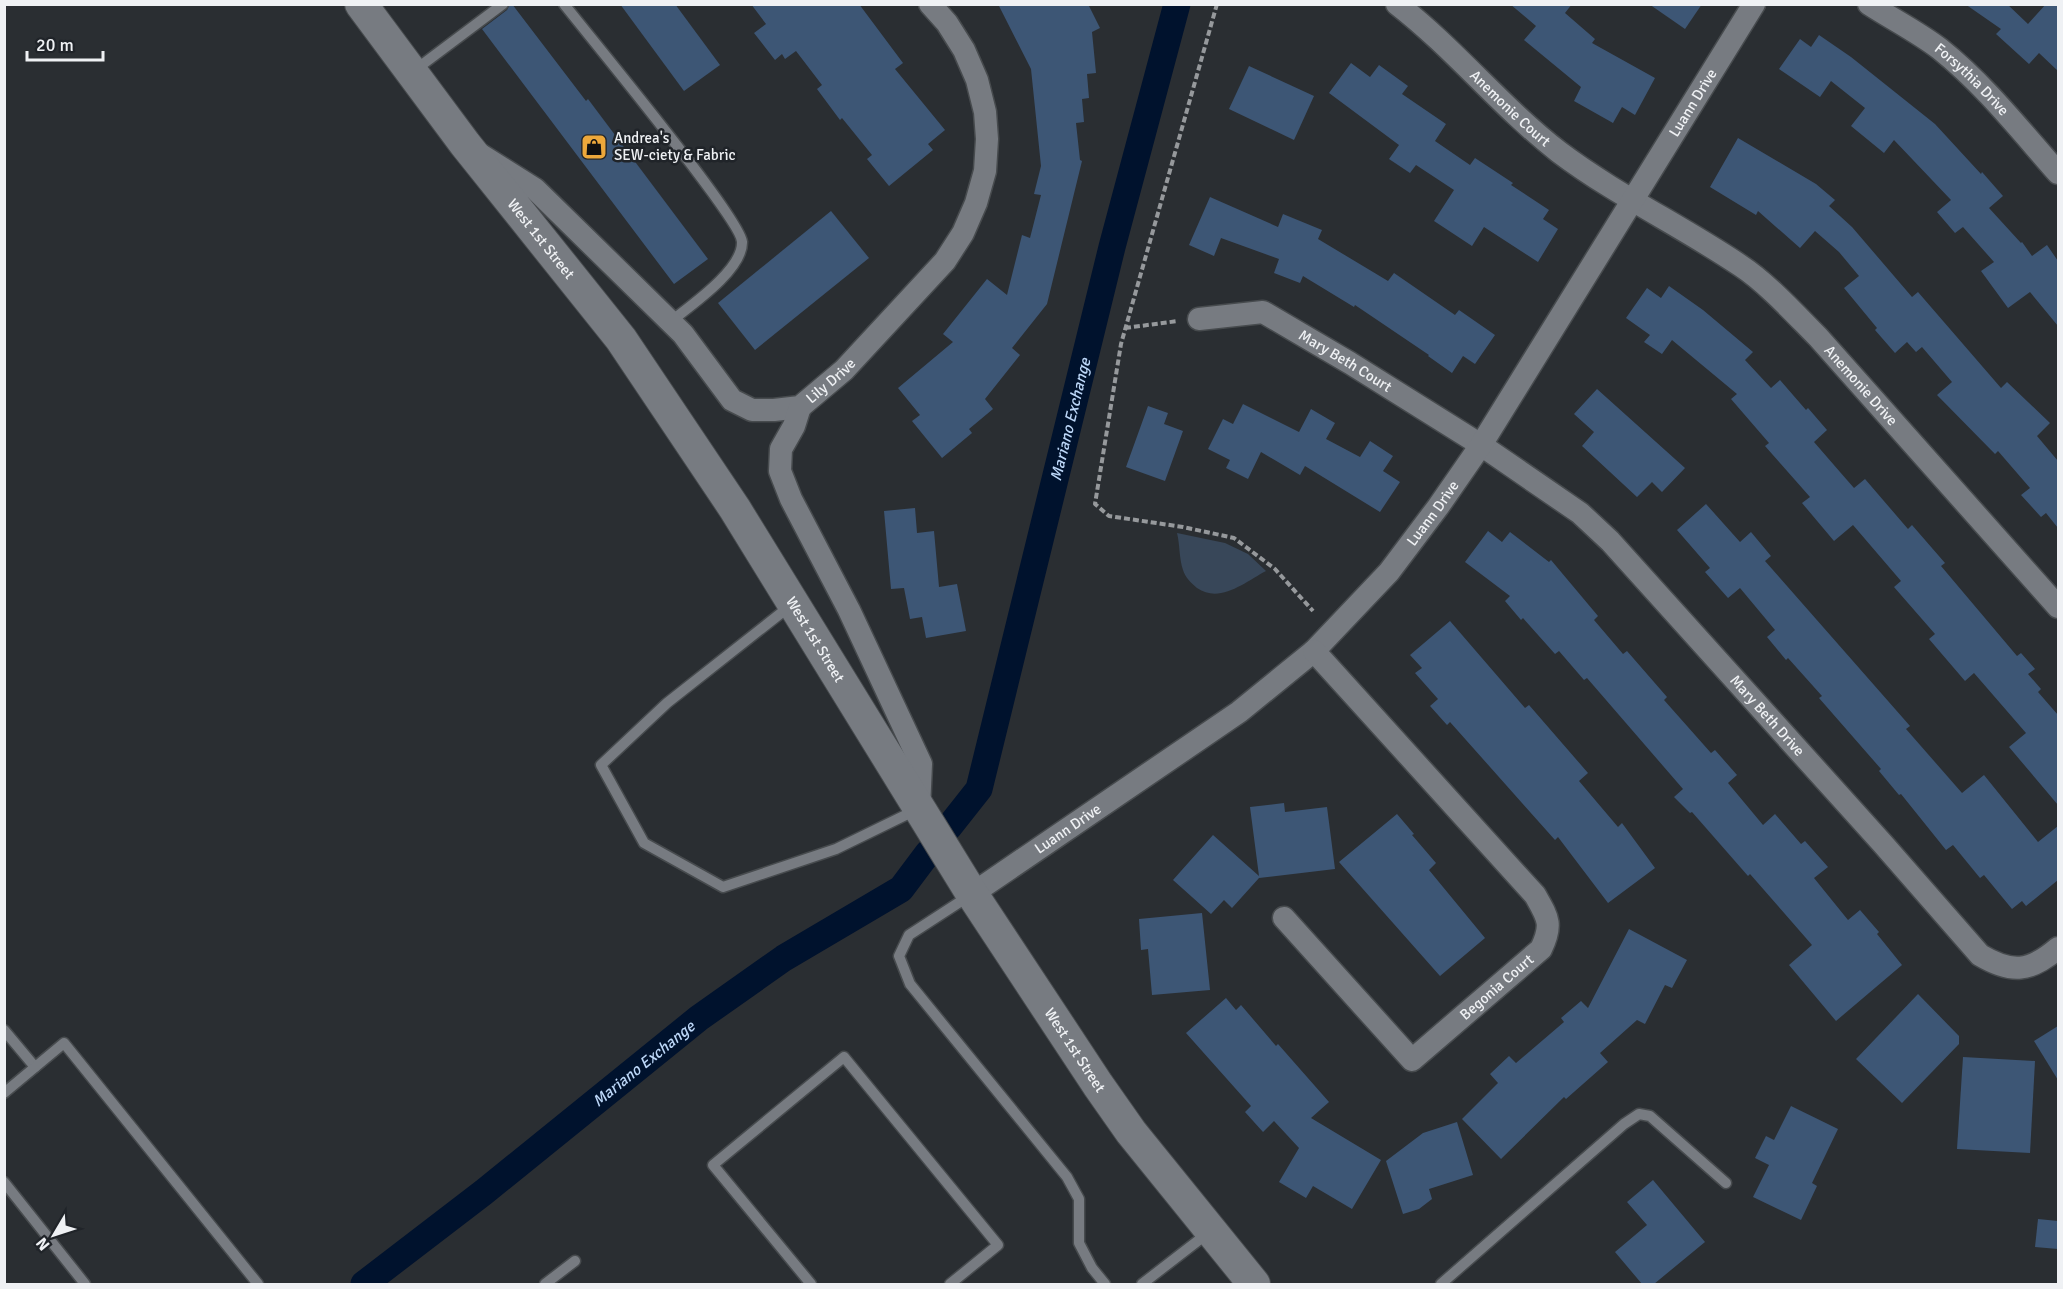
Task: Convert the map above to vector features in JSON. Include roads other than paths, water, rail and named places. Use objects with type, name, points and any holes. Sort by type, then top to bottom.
[{"type":"main road","name":"West 1st Street","points":[[362,4],[465,144],[621,339],[684,431],[972,894],[1131,1132],[1254,1284]]},
{"type":"street","name":"Lily Drive","points":[[465,144],[535,189],[683,334],[732,400],[752,410],[800,407],[843,370],[945,261],[963,233],[976,203],[985,171],[987,139],[985,112],[977,80],[964,50],[930,4]]},
{"type":"street","name":"Anemonie Court","points":[[1397,4],[1419,21],[1559,151],[1633,200]]},
{"type":"street","name":"Luann Drive","points":[[972,894],[1239,712],[1314,651],[1389,572],[1481,445],[1754,4]]},
{"type":"street","name":"Forsythia Drive","points":[[1869,4],[1938,48],[1973,78],[2058,173]]},
{"type":"street","name":"Anemonie Drive","points":[[1633,200],[1743,267],[1793,312],[1818,337],[2058,607]]},
{"type":"street","name":"Mary Beth Court","points":[[1199,319],[1263,312],[1481,445]]},
{"type":"street","points":[[800,407],[794,426],[781,449],[780,471],[791,498],[849,610],[921,764],[919,809]]},
{"type":"street","name":"Mary Beth Drive","points":[[1481,445],[1572,507],[1610,541],[1980,955],[1996,965],[2016,968],[2030,966],[2053,953]]},
{"type":"street","name":"Begonia Court","points":[[1284,918],[1412,1060],[1541,949],[1549,933],[1546,915],[1535,895],[1314,651]]},
{"type":"lane","points":[[412,72],[503,4]]},
{"type":"lane","points":[[564,4],[706,184],[741,234],[743,244],[736,260],[720,282],[670,322]]},
{"type":"lane","points":[[793,604],[667,703],[601,765],[644,843],[723,887],[836,849],[919,809]]},
{"type":"lane","points":[[972,894],[909,935],[899,956],[910,984],[1067,1177],[1079,1199],[1079,1243],[1092,1269],[1105,1284]]},
{"type":"lane","points":[[4,1030],[35,1067]]},
{"type":"lane","points":[[4,1093],[64,1043],[258,1284]]},
{"type":"lane","points":[[811,1284],[713,1165],[843,1057],[998,1245],[950,1284]]},
{"type":"lane","points":[[1441,1284],[1624,1124],[1639,1114],[1650,1116],[1726,1183]]},
{"type":"lane","points":[[4,1182],[85,1284]]},
{"type":"lane","points":[[1142,1284],[1211,1231]]},
{"type":"lane","points":[[545,1284],[575,1261]]},
{"type":"waterway","name":"Mariano Exchange","points":[[949,827],[979,789],[1112,247],[1177,4]]},
{"type":"waterway","name":"Mariano Exchange","points":[[364,1284],[484,1192],[699,1018],[784,958],[901,889],[928,853]]},
{"type":"place","name":"Andrea's SEW-ciety & Fabric","points":[[594,147]]}]
